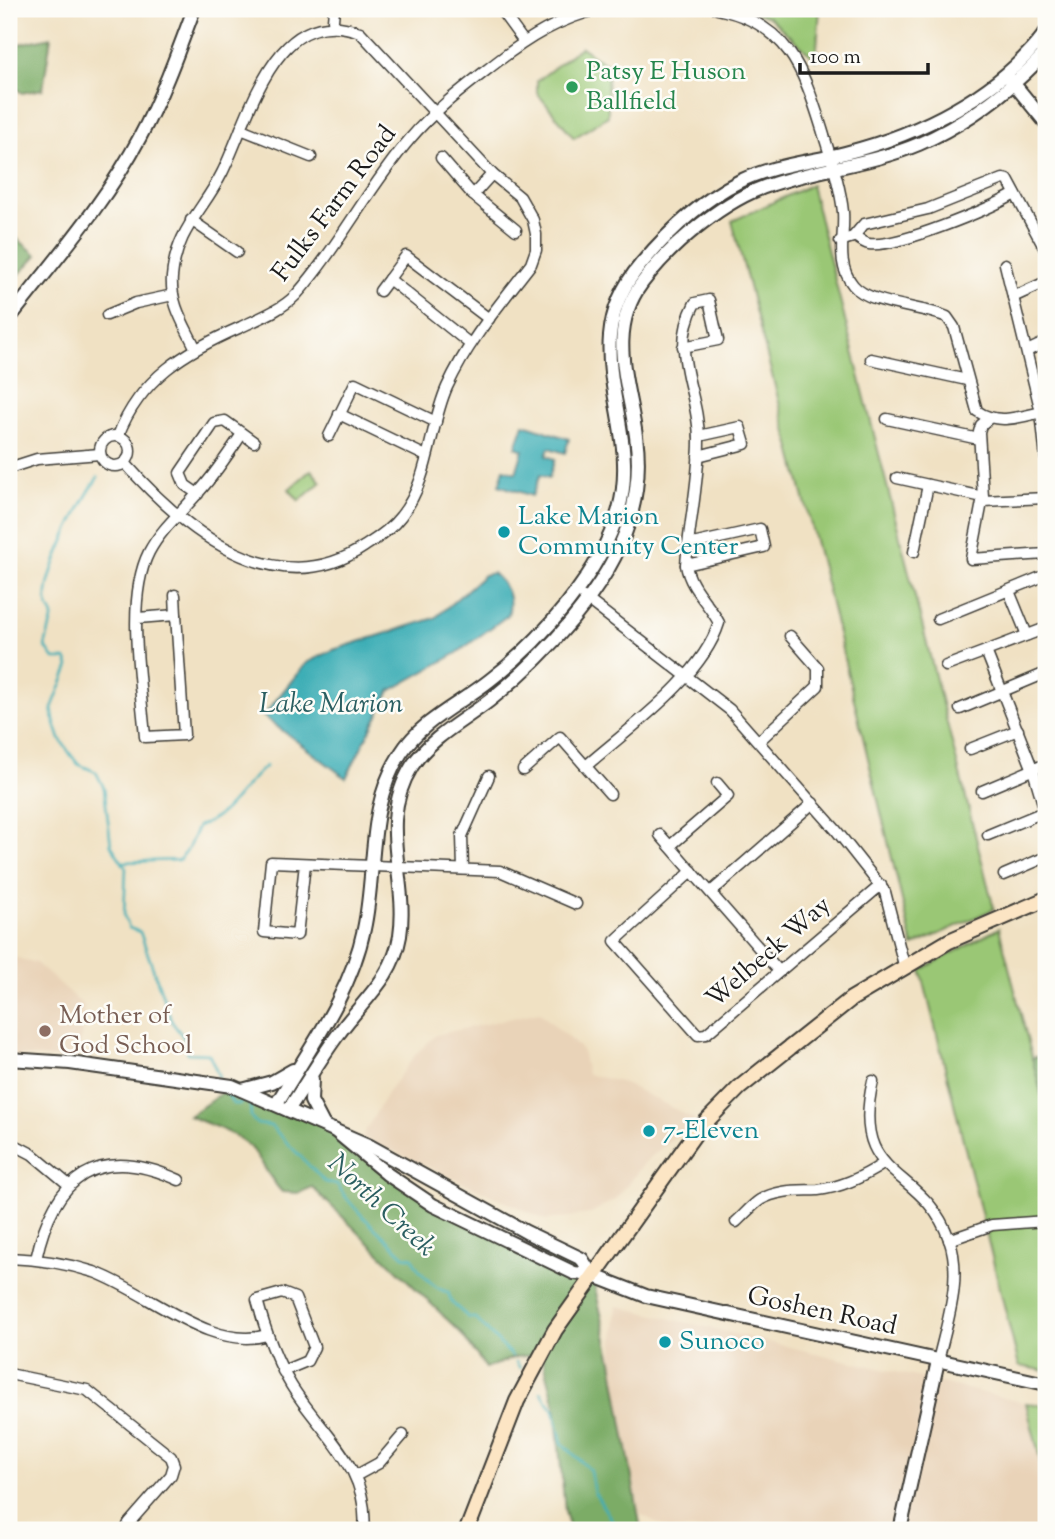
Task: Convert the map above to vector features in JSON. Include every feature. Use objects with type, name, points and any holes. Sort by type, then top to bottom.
[{"type":"main road","points":[[467,1530],[517,1401],[555,1330],[696,1132],[717,1109],[817,1025],[904,965],[973,930],[1046,899]]},
{"type":"street","points":[[9,319],[107,189],[140,137],[172,68],[194,9]]},
{"type":"street","points":[[333,20],[334,9]]},
{"type":"street","points":[[500,9],[523,42]]},
{"type":"street","name":"Fulks Farm Road","points":[[118,436],[124,420],[153,380],[195,347],[264,316],[295,295],[408,141],[436,110],[523,42],[552,25],[600,9]]},
{"type":"street","points":[[718,9],[756,22],[777,37],[806,76],[832,162],[843,214],[840,241],[851,283],[864,295],[947,317],[954,327],[977,411],[988,419],[1004,420],[1044,411]]},
{"type":"street","points":[[125,463],[176,514],[217,543],[267,565],[308,569],[330,565],[378,538],[401,516],[415,495],[446,389],[470,344],[531,264],[536,250],[533,220],[527,207],[492,174],[436,110],[360,32],[344,22],[322,18],[299,24],[287,33],[273,52],[223,172],[191,220],[175,255],[173,296],[195,347]]},
{"type":"street","points":[[282,1106],[312,1076],[341,1030],[368,1000],[390,969],[400,935],[395,815],[411,768],[438,739],[520,675],[588,600],[620,547],[630,519],[637,484],[636,435],[621,352],[623,330],[635,295],[662,261],[709,217],[738,199],[771,184],[895,139],[935,121],[971,100],[1005,73],[1046,32]]},
{"type":"street","points":[[282,1106],[301,1063],[331,1014],[354,965],[365,928],[374,826],[382,792],[400,754],[429,723],[510,663],[575,591],[611,534],[620,504],[624,448],[608,355],[612,320],[625,288],[663,241],[712,197],[758,174],[832,162],[881,158],[918,144],[959,124],[1016,85],[1046,52]]},
{"type":"street","points":[[1005,73],[1046,123]]},
{"type":"street","points":[[240,129],[311,157]]},
{"type":"street","points":[[441,158],[472,195],[516,230]]},
{"type":"street","points":[[472,195],[492,174]]},
{"type":"street","points":[[840,241],[855,236],[864,224],[928,209],[1003,178],[1008,180],[1046,251]]},
{"type":"street","points":[[855,236],[872,244],[929,232],[982,211],[1015,194]]},
{"type":"street","points":[[191,220],[237,251]]},
{"type":"street","points":[[380,291],[406,256],[489,319]]},
{"type":"street","points":[[1005,264],[1044,411],[1046,459]]},
{"type":"street","points":[[389,279],[470,344]]},
{"type":"street","points":[[1013,297],[1046,282]]},
{"type":"street","points":[[107,315],[136,303],[173,296]]},
{"type":"street","points":[[586,766],[685,677],[715,636],[719,623],[714,612],[701,598],[688,575],[686,565],[699,436],[684,368],[683,346],[695,303],[709,300],[718,340],[683,346]]},
{"type":"street","points":[[1027,351],[1046,342]]},
{"type":"street","points":[[872,359],[967,380]]},
{"type":"street","points":[[329,436],[355,383],[436,422]]},
{"type":"street","points":[[339,414],[426,456]]},
{"type":"street","points":[[887,419],[979,439]]},
{"type":"street","points":[[988,419],[981,425],[979,439],[983,499],[971,559],[1046,555]]},
{"type":"street","points":[[198,494],[185,485],[180,473],[214,423],[225,421],[254,442]]},
{"type":"street","points":[[698,456],[744,444],[740,427],[699,436]]},
{"type":"street","points":[[175,596],[184,735],[164,739],[145,737],[138,618],[140,578],[149,552],[176,514],[198,494],[242,434]]},
{"type":"street","points":[[100,454],[104,441],[118,436],[129,446],[125,463]]},
{"type":"street","points":[[100,454],[109,465],[125,463]]},
{"type":"street","points":[[9,468],[37,459],[100,454]]},
{"type":"street","points":[[897,478],[983,499],[1046,498]]},
{"type":"street","points":[[914,552],[928,485]]},
{"type":"street","points":[[686,565],[764,547],[760,529],[688,545]]},
{"type":"street","points":[[938,619],[1046,575]]},
{"type":"street","points":[[1009,590],[1027,635]]},
{"type":"street","points":[[575,591],[730,710],[759,741],[881,885],[904,965]]},
{"type":"street","points":[[138,618],[176,615]]},
{"type":"street","points":[[946,667],[1046,628]]},
{"type":"street","points":[[759,741],[818,686],[818,668],[790,636]]},
{"type":"street","points":[[986,651],[1033,770],[1046,812],[988,835]]},
{"type":"street","points":[[960,709],[1002,690],[1046,675]]},
{"type":"street","points":[[970,749],[1018,730]]},
{"type":"street","points":[[523,770],[560,737],[610,794]]},
{"type":"street","points":[[982,791],[1046,764]]},
{"type":"street","points":[[463,869],[463,836],[489,776]]},
{"type":"street","points":[[670,846],[728,796],[717,783]]},
{"type":"street","points":[[711,892],[813,803]]},
{"type":"street","points":[[660,835],[779,971]]},
{"type":"street","points":[[1004,875],[1046,857]]},
{"type":"street","points":[[305,864],[297,935],[264,932],[271,862],[499,870],[576,904]]},
{"type":"street","name":"Welbeck Way","points":[[692,871],[615,941],[698,1035],[706,1034],[881,885]]},
{"type":"street","name":"Goshen Road","points":[[9,1059],[208,1081],[242,1090],[368,1145],[526,1232],[582,1259],[592,1275]]},
{"type":"street","points":[[242,1090],[286,1077],[301,1063]]},
{"type":"street","points":[[312,1076],[311,1101],[328,1127]]},
{"type":"street","points":[[873,1081],[866,1123],[872,1143],[883,1164],[927,1202],[949,1240],[954,1286],[900,1530]]},
{"type":"street","name":"Goshen Road","points":[[328,1127],[387,1174],[433,1205],[574,1273],[592,1275],[646,1296],[1046,1384]]},
{"type":"street","points":[[9,1142],[32,1154],[69,1185]]},
{"type":"street","points":[[36,1259],[49,1213],[69,1185],[96,1169],[116,1164],[140,1165],[179,1180]]},
{"type":"street","points":[[736,1222],[760,1200],[770,1196],[790,1190],[820,1190],[848,1183],[883,1164]]},
{"type":"street","points":[[949,1240],[992,1225],[1046,1220]]},
{"type":"street","points":[[9,1258],[36,1259],[93,1272],[119,1283],[208,1332],[242,1340],[267,1335]]},
{"type":"street","points":[[284,1371],[310,1359],[313,1342],[292,1295],[277,1293],[257,1300],[267,1335],[284,1371],[357,1475],[364,1505],[364,1530]]},
{"type":"street","points":[[9,1374],[87,1390],[171,1457],[174,1465],[171,1475],[129,1522],[126,1530]]},
{"type":"street","points":[[357,1475],[379,1463],[403,1435]]},
{"type":"shaded area","name":"Mother of God School","points":[[9,956],[36,963],[84,1006],[79,1060],[9,1055]]},
{"type":"shaded area","points":[[539,1012],[582,1050],[587,1074],[624,1083],[696,1120],[646,1161],[616,1199],[589,1214],[546,1220],[362,1137],[389,1090],[416,1054],[436,1035]]},
{"type":"shaded area","points":[[617,1306],[1026,1403],[1046,1483],[1046,1530],[671,1530],[640,1514],[612,1361]]},
{"type":"green space","points":[[743,9],[820,9],[816,60],[769,17]]},
{"type":"green space","points":[[9,36],[19,44],[51,37],[43,89],[22,93],[9,83]]},
{"type":"green space","name":"Patsy E Huson Ballfield","points":[[581,47],[607,65],[608,116],[574,138],[537,93],[537,81]]},
{"type":"green space","points":[[811,185],[994,909],[913,946],[826,583],[732,221]]},
{"type":"green space","points":[[9,232],[37,255],[12,282],[9,280]]},
{"type":"green space","points":[[311,470],[321,482],[299,501],[289,489]]},
{"type":"green space","points":[[999,928],[1046,1112],[1046,1371],[1019,1366],[921,970]]},
{"type":"green space","points":[[1046,1054],[1046,1112],[1032,1058]]},
{"type":"green space","points":[[232,1086],[323,1124],[433,1205],[592,1275],[612,1361],[641,1530],[570,1530],[565,1511],[555,1405],[542,1354],[516,1357],[486,1368],[460,1332],[312,1187],[300,1193],[282,1192],[247,1144],[232,1134],[189,1116]]},
{"type":"green space","points":[[1026,1403],[1046,1406],[1046,1483]]},
{"type":"water","points":[[524,424],[569,439],[565,453],[549,448],[546,456],[555,459],[549,478],[540,475],[532,496],[499,485],[504,469],[516,473],[523,450],[516,447]]},
{"type":"water","name":"Lake Marion","points":[[493,573],[507,592],[510,603],[508,615],[457,653],[390,691],[346,778],[263,716],[306,663],[333,650],[435,618],[484,575]]},
{"type":"waterway","name":"North Creek","points":[[98,477],[65,538],[47,589],[47,603],[53,616],[45,646],[54,659],[66,659],[69,666],[52,708],[54,721],[60,739],[71,755],[78,764],[96,772],[104,788],[111,845],[126,868],[124,916],[129,928],[140,932],[172,1022],[184,1038],[188,1053],[209,1054],[219,1077]]},
{"type":"waterway","points":[[123,862],[179,860],[188,849],[198,826],[226,809],[266,766]]},
{"type":"waterway","name":"North Creek","points":[[227,1093],[233,1104],[239,1104],[244,1099],[250,1104],[251,1117],[257,1124],[271,1126],[325,1182],[337,1184],[368,1221],[404,1256],[413,1258],[427,1279],[448,1292],[452,1303],[469,1318],[475,1318],[512,1356]]},
{"type":"waterway","name":"North Creek","points":[[516,1362],[520,1368]]},
{"type":"waterway","name":"North Creek","points":[[541,1392],[554,1410],[562,1443],[590,1470],[594,1492],[618,1530]]},
{"type":"place","name":"Patsy E Huson Ballfield","points":[[572,87]]},
{"type":"place","name":"Lake Marion Community Center","points":[[504,532]]},
{"type":"place","name":"Mother of God School","points":[[45,1031]]},
{"type":"place","name":"7-Eleven","points":[[649,1131]]},
{"type":"place","name":"Sunoco","points":[[665,1342]]}]
